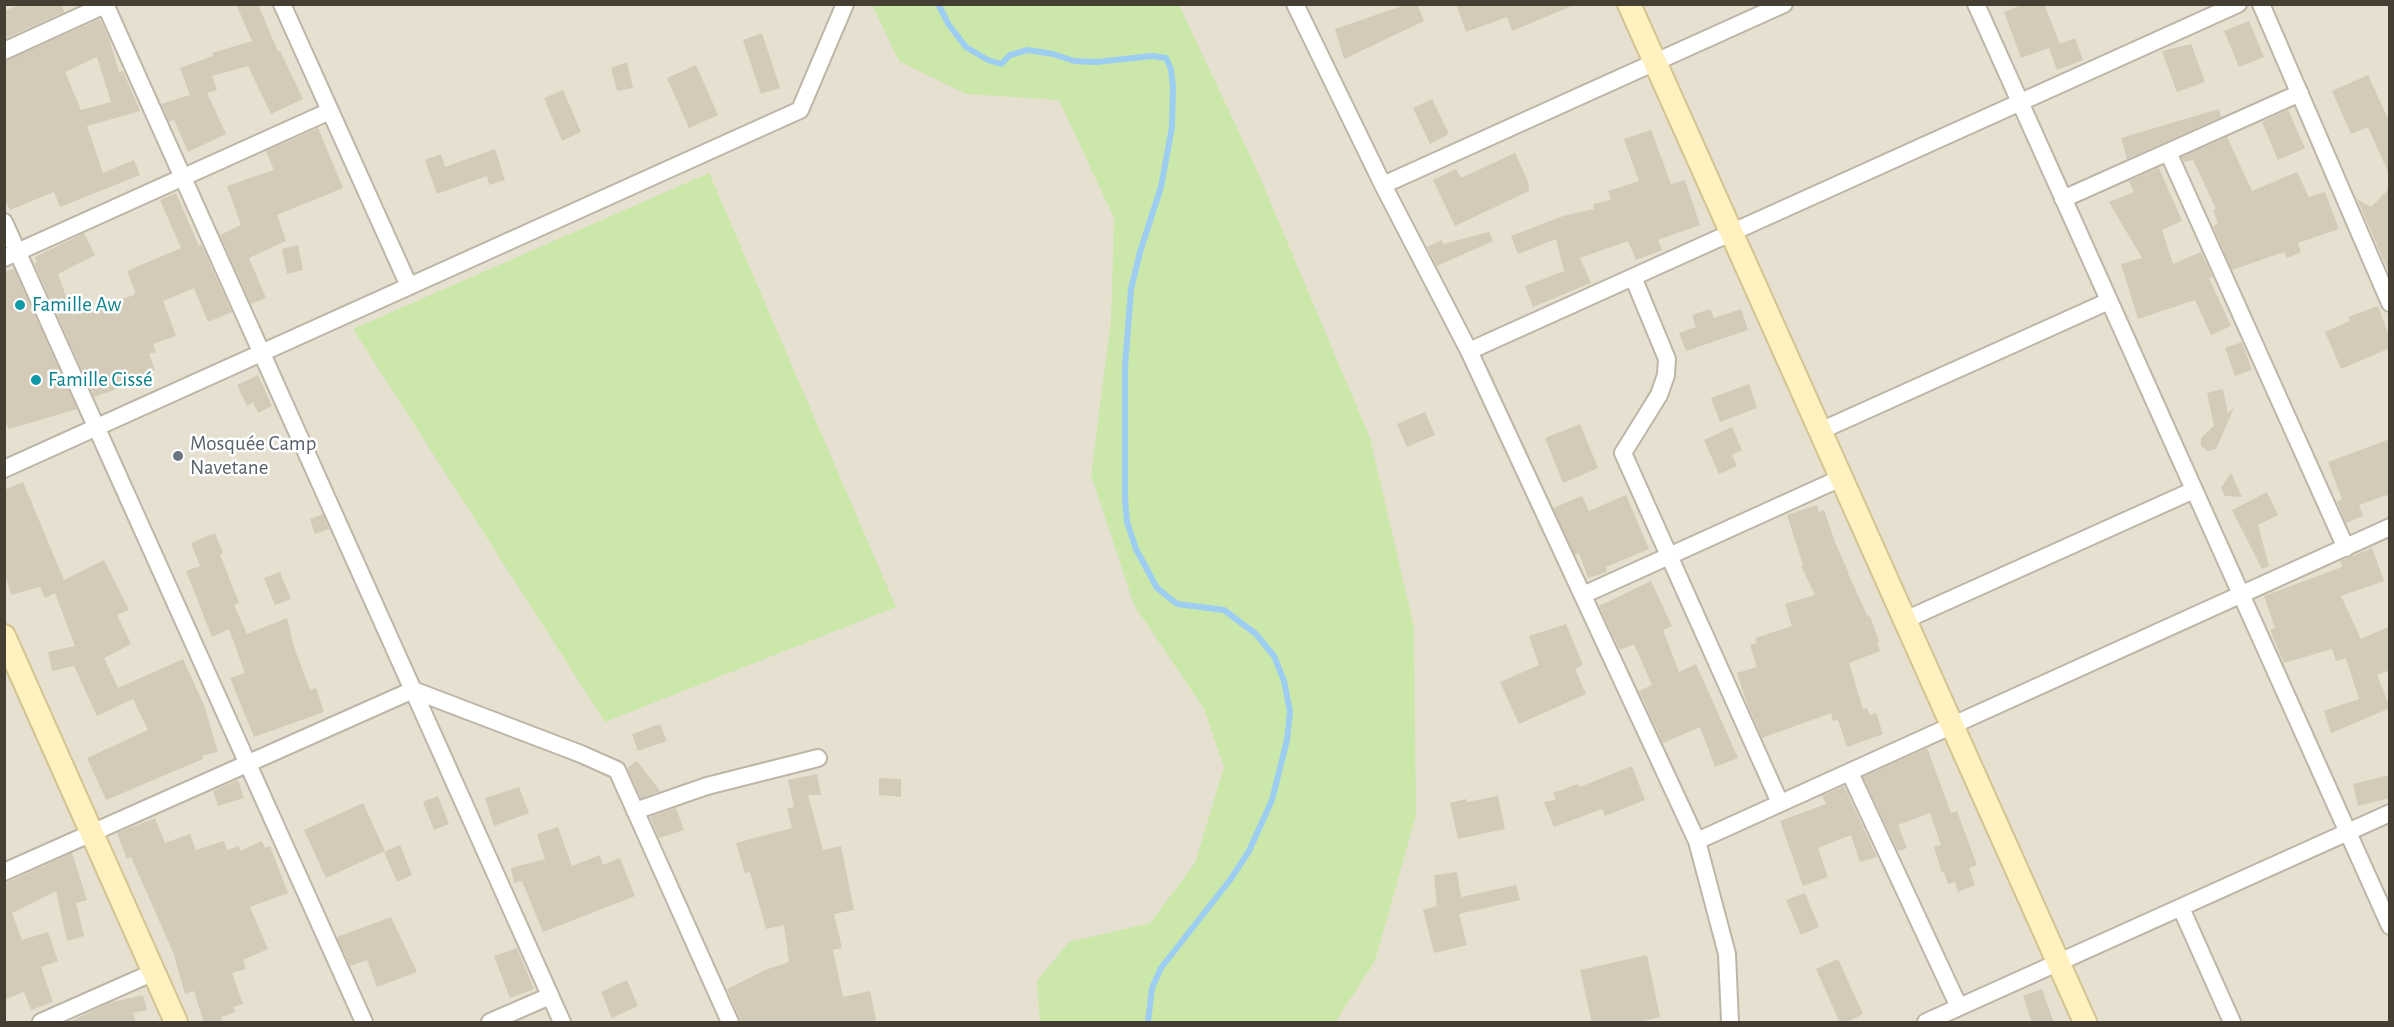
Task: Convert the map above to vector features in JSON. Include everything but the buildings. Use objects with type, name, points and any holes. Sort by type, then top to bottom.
[{"type":"street","points":[[282,4],[409,286]]},
{"type":"street","points":[[4,469],[800,110],[845,4]]},
{"type":"street","points":[[1295,4],[1383,185],[1469,351],[1697,841],[1727,954],[1730,1023]]},
{"type":"street","points":[[1629,4],[2085,1023]]},
{"type":"street","points":[[1383,185],[1784,4]]},
{"type":"street","points":[[1976,4],[2390,926]]},
{"type":"street","points":[[1469,351],[2238,4]]},
{"type":"street","points":[[2261,4],[2390,303]]},
{"type":"street","points":[[4,51],[106,5],[562,1023]]},
{"type":"street","points":[[2063,199],[2300,93]]},
{"type":"street","points":[[11,255],[330,111]]},
{"type":"street","points":[[2168,152],[2346,548]]},
{"type":"street","points":[[4,222],[11,255],[97,427],[364,1023]]},
{"type":"street","points":[[1633,277],[1667,359],[1666,375],[1659,395],[1623,453],[1780,803]]},
{"type":"street","points":[[1820,431],[2109,301]]},
{"type":"street","points":[[1582,595],[1841,478]]},
{"type":"street","points":[[1905,620],[2194,490]]},
{"type":"street","points":[[1697,841],[2390,527]]},
{"type":"street","points":[[4,636],[10,661],[92,831],[177,1023]]},
{"type":"street","points":[[4,872],[413,690],[617,770],[730,1023]]},
{"type":"street","points":[[635,811],[707,786],[818,758]]},
{"type":"street","points":[[1850,773],[1959,1007]]},
{"type":"street","points":[[1926,1023],[2390,813]]},
{"type":"street","points":[[2181,908],[2232,1023]]},
{"type":"street","points":[[41,1023],[154,972]]},
{"type":"street","points":[[490,1023],[550,996]]},
{"type":"shaded area","points":[[5,5],[2389,5],[2389,1022],[5,1022]]},
{"type":"green space","points":[[872,5],[1179,5],[1256,168],[1370,438],[1414,627],[1416,815],[1375,961],[1335,1022],[1040,1022],[1037,981],[1069,942],[1150,923],[1195,863],[1224,767],[1204,709],[1134,605],[1091,475],[1111,321],[1114,218],[1059,100],[966,94],[899,61]]},
{"type":"green space","points":[[709,173],[896,607],[605,722],[353,329]]},
{"type":"waterway","points":[[938,4],[949,25],[966,47],[988,60],[1001,64],[1010,55],[1028,50],[1053,54],[1074,61],[1096,62],[1152,56],[1166,58],[1171,69],[1172,127],[1161,187],[1140,252],[1131,289],[1125,367],[1127,522],[1136,549],[1157,588],[1177,604],[1224,610],[1256,634],[1274,656],[1284,681],[1290,712],[1287,740],[1272,800],[1249,851],[1230,880],[1161,968],[1152,988],[1148,1022]]},
{"type":"place","name":"Famille Aw","points":[[20,305]]},
{"type":"place","name":"Famille Cissé","points":[[36,380]]},
{"type":"place","name":"Mosquée Camp Navetane","points":[[178,456]]}]
